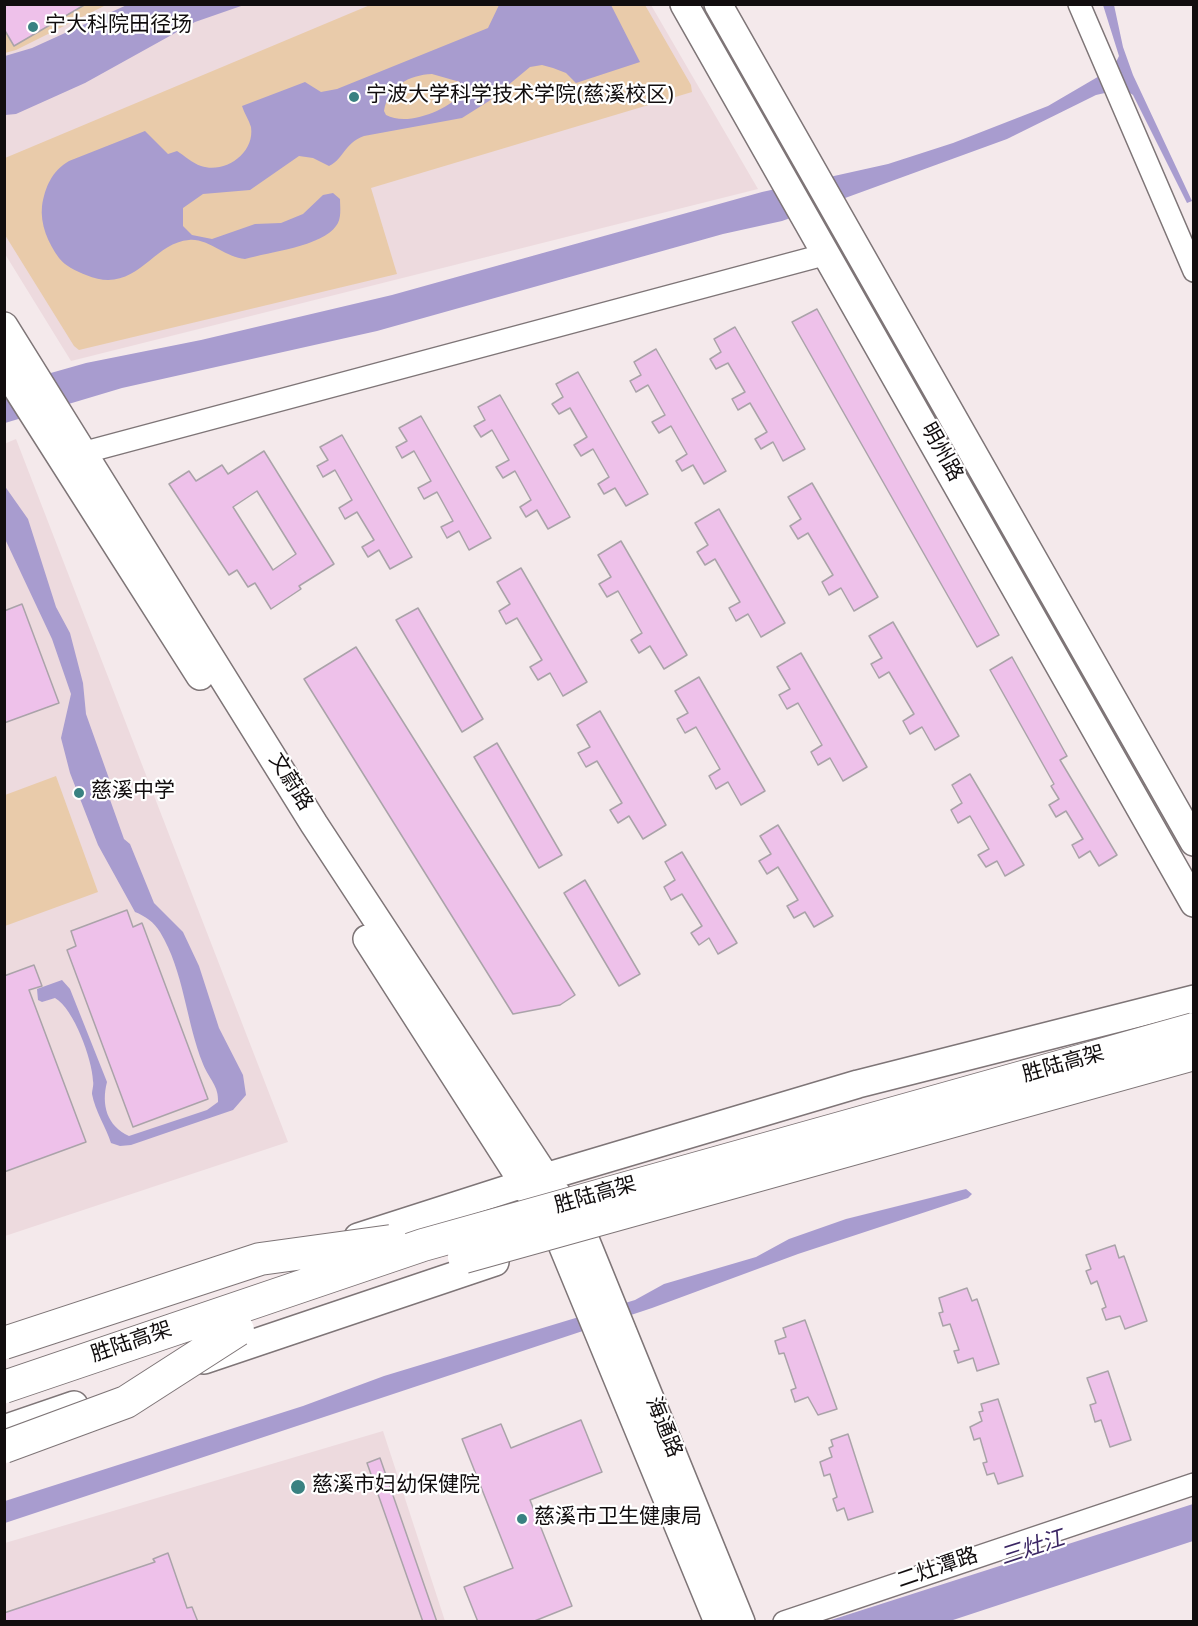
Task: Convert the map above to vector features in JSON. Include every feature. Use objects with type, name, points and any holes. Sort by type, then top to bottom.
[{"type":"highway","name":"胜陆高架","points":[[4,1387],[423,1245],[1194,1029]]},
{"type":"highway","name":"胜陆高架","points":[[4,1408],[421,1269],[1194,1054]]},
{"type":"highway","points":[[4,1343],[260,1259],[478,1230]]},
{"type":"highway","points":[[4,1447],[126,1402],[238,1330]]},
{"type":"main road","name":"明州路","points":[[684,4],[810,222],[1194,903]]},
{"type":"main road","name":"明州路","points":[[718,4],[1194,842]]},
{"type":"main road","name":"文蔚路","points":[[4,326],[44,412],[572,1238]]},
{"type":"main road","name":"文蔚路","points":[[4,368],[82,453],[535,1181]]},
{"type":"main road","points":[[4,1355],[291,1258],[535,1181],[858,1084],[1194,999]]},
{"type":"main road","points":[[4,1429],[431,1281],[1194,1048]]},
{"type":"main road","name":"海通路","points":[[572,1238],[718,1622]]},
{"type":"main road","name":"海通路","points":[[572,1238],[741,1622]]},
{"type":"street","points":[[1079,4],[1194,272]]},
{"type":"street","points":[[82,453],[827,254]]},
{"type":"street","name":"二灶潭路","points":[[784,1622],[1194,1484]]},
{"type":"shaded area","points":[[129,4],[244,5],[195,22],[85,83],[16,114],[5,115],[5,56],[32,48]]},
{"type":"shaded area","name":"宁波大学科学技术学院(慈溪校区)","points":[[5,5],[651,5],[758,189],[71,361],[5,254]]},
{"type":"shaded area","name":"宁大科院田径场","points":[[5,5],[106,5],[16,50],[5,53]]},
{"type":"shaded area","name":"宁波大学科学技术学院(慈溪校区)","points":[[370,5],[645,5],[691,85],[692,92],[371,188],[397,274],[79,350],[74,346],[5,235],[5,158]]},
{"type":"shaded area","points":[[499,5],[611,5],[640,62],[576,83],[566,73],[553,68],[542,65],[530,67],[489,101],[462,118],[364,136],[352,143],[329,166],[313,158],[299,156],[250,190],[203,194],[183,208],[183,226],[192,235],[212,239],[255,224],[281,223],[303,214],[323,195],[333,193],[340,199],[340,216],[336,226],[320,239],[295,247],[245,259],[203,242],[189,240],[176,243],[164,250],[131,274],[118,279],[103,280],[68,266],[59,258],[48,240],[42,220],[43,199],[54,175],[69,161],[145,131],[168,154],[177,151],[198,165],[210,168],[219,167],[236,160],[248,146],[251,127],[242,106],[305,82],[321,92],[337,89],[488,28]],"holes":[[[432,74],[460,82],[463,93],[447,105],[427,115],[405,119],[386,115],[384,111],[386,102],[395,89],[415,77]]]},
{"type":"shaded area","points":[[1103,5],[1114,5],[1123,47],[1133,75],[1192,201],[1187,203],[1133,95],[1127,91],[1118,90],[1096,95],[1007,139],[782,221],[723,234],[377,331],[122,388],[5,423],[5,386],[86,363],[201,340],[392,295],[762,192],[888,164],[953,143],[1048,106],[1113,68],[1119,56]]},
{"type":"shaded area","name":"慈溪中学","points":[[16,439],[288,1142],[5,1236],[4,444]]},
{"type":"shaded area","points":[[4,485],[28,519],[56,607],[70,633],[83,683],[86,714],[112,787],[108,794],[124,839],[130,844],[154,903],[183,932],[199,966],[219,1028],[243,1075],[246,1095],[233,1110],[131,1145],[120,1146],[111,1143],[93,1100],[92,1072],[81,1035],[62,1004],[55,998],[42,1002],[38,1000],[37,989],[62,980],[70,989],[107,1082],[105,1099],[107,1114],[121,1132],[129,1136],[207,1110],[218,1102],[218,1096],[197,1048],[180,980],[168,947],[155,925],[146,917],[135,912],[98,845],[70,773],[61,738],[71,694],[52,639],[5,539]]},
{"type":"shaded area","points":[[56,776],[98,892],[5,926],[5,795]]},
{"type":"shaded area","points":[[966,1189],[972,1194],[968,1198],[798,1254],[652,1308],[5,1523],[5,1501],[303,1406],[384,1376],[635,1300],[664,1284],[756,1257],[789,1239],[846,1219]]},
{"type":"shaded area","name":"慈溪市妇幼保健院","points":[[383,1431],[445,1621],[5,1622],[5,1543]]},
{"type":"shaded area","points":[[1193,1504],[1193,1541],[950,1621],[828,1621]]},
{"type":"building","name":"宁大科院田径场","points":[[4,4],[86,4],[14,46],[4,29]]},
{"type":"building","points":[[817,309],[999,635],[977,647],[792,322]]},
{"type":"building","points":[[735,327],[805,449],[783,461],[773,442],[761,449],[755,439],[767,432],[750,403],[738,410],[732,399],[745,392],[728,363],[716,369],[710,359],[721,352],[714,339]]},
{"type":"building","points":[[656,349],[726,471],[704,484],[693,465],[682,471],[676,461],[687,454],[671,426],[659,433],[652,422],[665,415],[648,385],[636,392],[630,381],[641,375],[634,362]]},
{"type":"building","points":[[578,372],[648,494],[626,506],[615,488],[604,494],[598,484],[609,477],[593,449],[581,456],[574,445],[587,437],[570,408],[559,414],[552,404],[563,397],[556,384]]},
{"type":"building","points":[[500,395],[570,517],[548,529],[537,510],[526,517],[520,507],[531,500],[515,471],[503,478],[496,467],[509,460],[492,430],[481,437],[474,426],[485,420],[478,407]]},
{"type":"building","points":[[421,416],[491,538],[469,550],[459,531],[447,538],[441,527],[453,521],[437,492],[424,499],[418,488],[431,481],[414,451],[402,458],[396,447],[407,441],[399,428]]},
{"type":"building","points":[[342,435],[412,557],[390,569],[379,550],[368,557],[362,547],[374,540],[357,512],[345,519],[339,508],[352,500],[335,470],[323,477],[317,466],[328,460],[320,447]]},
{"type":"building","points":[[264,451],[334,564],[299,586],[301,589],[271,609],[255,583],[248,587],[237,570],[229,575],[169,484],[189,471],[196,481],[222,465],[228,474]],"holes":[[[257,491],[296,554],[273,570],[233,507]]]},
{"type":"building","points":[[812,483],[878,597],[854,611],[841,588],[829,595],[822,582],[833,575],[808,533],[798,539],[790,526],[801,519],[788,497]]},
{"type":"building","points":[[719,509],[785,623],[761,637],[748,614],[736,621],[729,608],[740,602],[715,559],[705,565],[697,552],[708,545],[695,523]]},
{"type":"building","points":[[621,541],[687,655],[664,669],[650,646],[639,653],[631,640],[642,633],[618,591],[607,597],[599,584],[611,577],[598,555]]},
{"type":"building","points":[[521,568],[587,682],[563,696],[550,673],[538,680],[530,667],[542,660],[517,618],[506,624],[499,611],[510,604],[497,582]]},
{"type":"building","points":[[22,604],[59,703],[4,723],[4,611]]},
{"type":"building","points":[[418,608],[483,719],[462,732],[396,620]]},
{"type":"building","points":[[893,622],[959,736],[935,750],[922,727],[910,734],[903,721],[914,714],[889,672],[879,678],[871,664],[882,658],[869,636]]},
{"type":"building","points":[[356,647],[575,995],[560,1005],[513,1014],[304,679]]},
{"type":"building","points":[[801,653],[867,767],[843,781],[830,758],[818,765],[811,752],[822,745],[798,703],[787,709],[779,695],[790,689],[777,667]]},
{"type":"building","points":[[1012,657],[1067,756],[1060,760],[1117,855],[1099,866],[1090,851],[1079,858],[1072,845],[1083,839],[1066,811],[1056,817],[1049,805],[1059,799],[1051,786],[1054,784],[990,670]]},
{"type":"building","points":[[699,677],[765,791],[741,805],[728,782],[716,789],[709,776],[720,769],[696,727],[685,733],[677,719],[688,713],[675,691]]},
{"type":"building","points":[[600,711],[666,825],[643,839],[629,816],[618,823],[610,810],[622,803],[597,761],[586,767],[578,753],[590,747],[577,725]]},
{"type":"building","points":[[497,743],[562,855],[539,868],[474,757]]},
{"type":"building","points":[[970,774],[1024,865],[1005,876],[997,861],[986,867],[978,855],[989,849],[970,816],[958,823],[951,810],[962,803],[952,785]]},
{"type":"building","points":[[778,825],[833,916],[814,927],[805,912],[794,918],[787,906],[798,900],[778,867],[767,874],[759,861],[771,854],[760,836]]},
{"type":"building","points":[[682,852],[737,943],[718,954],[709,938],[699,945],[691,933],[702,926],[682,894],[671,900],[664,887],[675,880],[665,862]]},
{"type":"building","points":[[585,880],[640,974],[619,986],[564,893]]},
{"type":"building","points":[[127,910],[133,927],[142,923],[208,1099],[133,1127],[67,950],[76,946],[71,931]]},
{"type":"building","points":[[34,965],[42,986],[29,990],[86,1142],[4,1172],[4,976]]},
{"type":"building","points":[[1115,1245],[1119,1258],[1124,1256],[1147,1321],[1125,1329],[1120,1316],[1106,1320],[1102,1309],[1106,1307],[1097,1281],[1091,1284],[1086,1271],[1091,1269],[1086,1255]]},
{"type":"building","points":[[967,1288],[972,1301],[977,1299],[999,1364],[977,1371],[973,1358],[958,1363],[954,1351],[959,1350],[950,1324],[943,1326],[939,1313],[943,1312],[939,1298]]},
{"type":"building","points":[[805,1320],[837,1409],[818,1415],[808,1397],[795,1402],[791,1390],[796,1388],[784,1353],[779,1354],[775,1341],[786,1337],[783,1328]]},
{"type":"building","points":[[1108,1371],[1131,1440],[1110,1447],[1101,1420],[1095,1422],[1090,1405],[1096,1403],[1087,1378]]},
{"type":"building","points":[[998,1399],[1023,1476],[998,1484],[994,1473],[987,1475],[983,1463],[987,1462],[980,1438],[974,1440],[970,1427],[982,1421],[979,1412],[983,1411],[981,1404]]},
{"type":"building","points":[[581,1420],[602,1472],[530,1500],[572,1606],[532,1622],[478,1622],[464,1587],[513,1568],[462,1439],[501,1424],[511,1448]]},
{"type":"building","points":[[848,1434],[873,1512],[848,1520],[844,1508],[837,1511],[833,1499],[837,1497],[830,1474],[824,1476],[820,1462],[832,1457],[829,1448],[833,1446],[831,1440]]},
{"type":"building","points":[[380,1458],[437,1622],[423,1622],[367,1463]]},
{"type":"building","points":[[168,1553],[187,1608],[192,1607],[198,1622],[4,1622],[4,1613],[155,1562],[153,1559]]},
{"type":"place","name":"宁大科院田径场","points":[[33,27]]},
{"type":"place","name":"宁波大学科学技术学院(慈溪校区)","points":[[354,97]]},
{"type":"place","name":"慈溪中学","points":[[79,793]]},
{"type":"place","name":"慈溪市妇幼保健院","points":[[298,1487]]},
{"type":"place","name":"慈溪市卫生健康局","points":[[522,1519]]},
{"type":"water label","name":"三灶江","points":[[1033,1550]]}]
